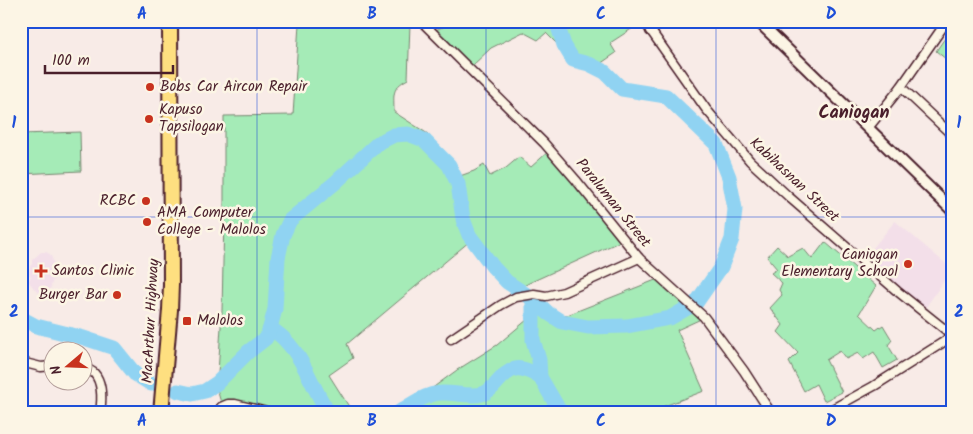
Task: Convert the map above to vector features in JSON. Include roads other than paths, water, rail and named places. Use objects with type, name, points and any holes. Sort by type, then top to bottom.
[{"type":"highway","name":"MacArthur Highway","points":[[161,413],[171,285],[170,21]]},
{"type":"street","name":"Paraluman Street","points":[[421,21],[544,143],[582,186],[639,258],[704,317],[744,371],[771,413]]},
{"type":"street","name":"Kabihasnan Street","points":[[644,21],[706,109],[750,161],[897,291],[952,335]]},
{"type":"street","points":[[650,31],[664,21]]},
{"type":"street","points":[[758,21],[952,210]]},
{"type":"street","points":[[868,128],[901,87],[947,21]]},
{"type":"street","points":[[901,87],[952,135]]},
{"type":"street","points":[[451,339],[516,297],[534,294],[546,296],[564,292],[639,258]]},
{"type":"street","points":[[825,413],[874,386],[952,335]]},
{"type":"street","points":[[21,362],[42,367]]},
{"type":"street","points":[[92,371],[100,385],[100,413]]},
{"type":"street","points":[[222,413],[221,408],[228,404],[235,404],[271,413]]},
{"type":"street","points":[[21,412],[26,413]]},
{"type":"waterway","points":[[556,21],[564,45],[573,60],[589,64],[605,72],[622,89],[666,96],[716,144],[729,177],[735,209],[732,239],[721,267],[696,303],[670,318],[627,326],[588,327],[562,322],[548,313],[533,299],[533,340],[539,360],[540,377],[561,413]]},
{"type":"waterway","points":[[178,391],[192,394],[205,391],[217,383],[248,352],[266,338],[275,309],[278,258],[283,235],[290,220],[336,182],[378,143],[394,135],[408,134],[424,140],[449,165],[458,184],[463,219],[469,235],[507,282],[533,299]]},
{"type":"waterway","points":[[21,318],[36,326],[114,348],[135,374],[151,384]]},
{"type":"waterway","points":[[270,328],[283,337],[293,349],[329,413]]},
{"type":"waterway","points":[[398,413],[419,400],[437,393],[482,394],[491,389],[505,374],[515,369],[525,370],[540,377]]},
{"type":"place","name":"Bobs Car Aircon Repair","points":[[150,87]]},
{"type":"place","name":"Kapuso Tapsilogan","points":[[149,119]]},
{"type":"place","name":"RCBC","points":[[146,201]]},
{"type":"place","name":"AMA Computer College - Malolos","points":[[147,222]]},
{"type":"place","name":"Caniogan Elementary School","points":[[908,264]]},
{"type":"place","name":"Santos Clinic","points":[[41,271]]},
{"type":"place","name":"Burger Bar","points":[[117,295]]},
{"type":"place","name":"Malolos","points":[[187,321]]},
{"type":"district","name":"Caniogan","points":[[854,113]]}]
